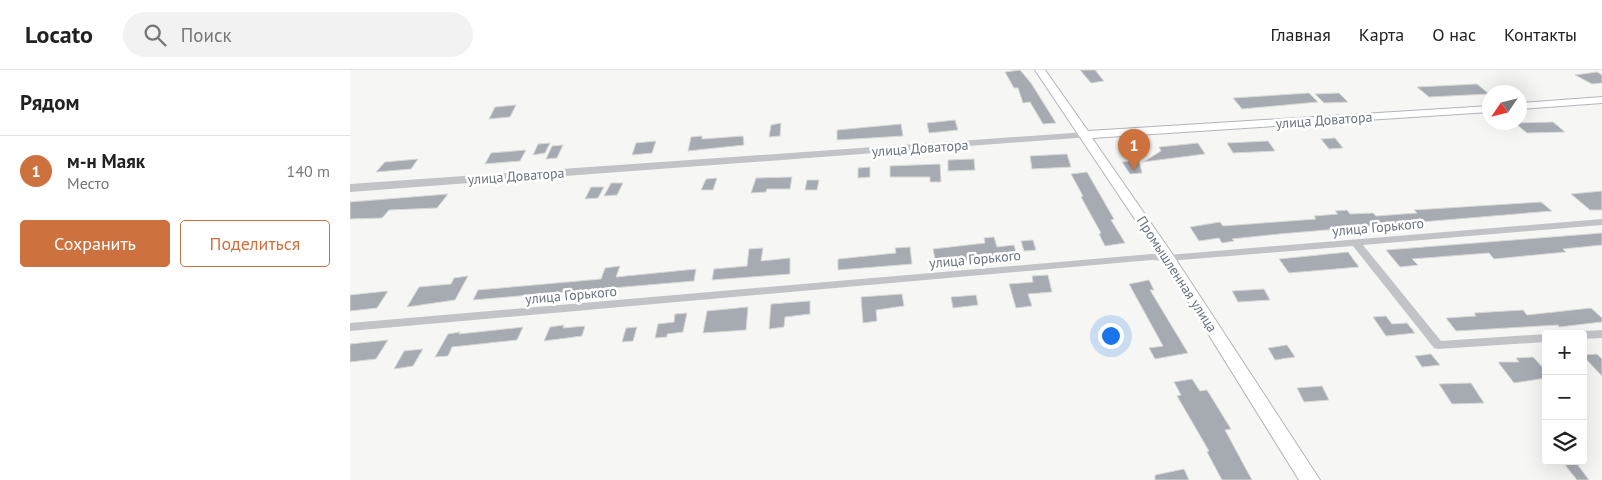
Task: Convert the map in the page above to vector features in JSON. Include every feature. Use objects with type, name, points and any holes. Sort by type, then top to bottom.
[{"type":"main road","name":"Промышленная улица","points":[[1040,70],[1168,258],[1310,480]]},
{"type":"main road","points":[[1527,105],[1602,100]]},
{"type":"main road","name":"улица Доватора","points":[[1086,135],[1482,110]]},
{"type":"street","name":"улица Доватора","points":[[350,188],[1086,135]]},
{"type":"street","name":"улица Горького","points":[[350,327],[1151,257],[1168,258],[1602,222]]},
{"type":"street","points":[[1356,243],[1438,345],[1542,338]]},
{"type":"street","points":[[1587,335],[1602,334]]},
{"type":"building","points":[[1020,70],[1031,83],[1056,123],[1043,124],[1030,102],[1023,103],[1018,88],[1014,88],[1005,72]]},
{"type":"building","points":[[1080,70],[1095,70],[1104,81],[1091,83]]},
{"type":"building","points":[[1597,72],[1602,75],[1602,83],[1592,84],[1575,75]]},
{"type":"building","points":[[1477,84],[1482,88],[1482,94],[1429,97],[1417,87]]},
{"type":"building","points":[[1309,93],[1318,102],[1242,109],[1233,98]]},
{"type":"building","points":[[1339,93],[1348,102],[1324,103],[1315,94]]},
{"type":"building","points":[[516,105],[510,117],[489,119],[495,107]]},
{"type":"building","points":[[955,120],[958,130],[929,133],[927,123]]},
{"type":"building","points":[[1553,122],[1565,132],[1527,133],[1523,130],[1527,130],[1527,123]]},
{"type":"building","points":[[781,123],[780,136],[769,137],[771,125]]},
{"type":"building","points":[[901,124],[903,136],[837,140],[837,130]]},
{"type":"building","points":[[702,136],[702,139],[743,136],[744,145],[688,151],[691,137]]},
{"type":"building","points":[[1335,138],[1343,148],[1329,149],[1321,139]]},
{"type":"building","points":[[656,141],[652,153],[632,155],[636,143]]},
{"type":"building","points":[[1268,141],[1275,151],[1233,153],[1227,143]]},
{"type":"building","points":[[550,143],[545,153],[533,155],[538,144]]},
{"type":"building","points":[[1198,143],[1205,154],[1143,162],[1161,151],[1159,147]]},
{"type":"building","points":[[563,145],[557,158],[546,159],[552,146]]},
{"type":"building","points":[[526,150],[520,161],[485,164],[491,153]]},
{"type":"building","points":[[1067,154],[1071,167],[1032,169],[1030,156]]},
{"type":"building","points":[[418,159],[411,169],[376,172],[385,162]]},
{"type":"building","points":[[974,159],[975,170],[948,171],[948,160]]},
{"type":"building","points":[[1139,160],[1142,173],[1130,174],[1122,162]]},
{"type":"building","points":[[940,164],[941,182],[930,182],[930,177],[890,177],[890,166]]},
{"type":"building","points":[[870,167],[870,177],[858,178],[858,168]]},
{"type":"building","points":[[1087,172],[1114,219],[1111,220],[1125,243],[1105,246],[1099,234],[1101,233],[1081,197],[1083,196],[1071,174]]},
{"type":"building","points":[[792,177],[790,189],[767,189],[766,192],[751,193],[756,178]]},
{"type":"building","points":[[717,178],[713,190],[701,190],[706,179]]},
{"type":"building","points":[[807,180],[819,180],[817,190],[805,190]]},
{"type":"building","points":[[611,183],[623,183],[617,195],[604,196]]},
{"type":"building","points":[[591,187],[604,187],[598,198],[585,199]]},
{"type":"building","points":[[1602,191],[1602,210],[1590,210],[1571,194]]},
{"type":"building","points":[[448,194],[437,208],[389,210],[382,218],[350,219],[350,202]]},
{"type":"building","points":[[1541,202],[1552,211],[1279,234],[1232,239],[1234,241],[1222,243],[1219,238],[1199,241],[1190,227],[1220,222],[1223,226],[1316,219],[1314,216],[1338,214],[1335,211],[1347,210],[1350,214],[1373,213],[1376,216],[1417,213],[1414,210]]},
{"type":"building","points":[[1602,233],[1602,245],[1563,249],[1566,252],[1494,259],[1489,253],[1412,259],[1418,265],[1400,267],[1386,250]]},
{"type":"building","points":[[994,237],[997,247],[1014,245],[1017,256],[936,264],[933,249],[985,243],[984,238]]},
{"type":"building","points":[[1033,240],[1036,250],[1024,251],[1021,241]]},
{"type":"building","points":[[910,247],[912,264],[838,270],[838,259],[896,253],[895,248]]},
{"type":"building","points":[[763,248],[761,261],[790,258],[790,274],[712,280],[714,269],[747,266],[749,249]]},
{"type":"building","points":[[1348,252],[1359,267],[1289,273],[1279,259]]},
{"type":"building","points":[[620,266],[616,277],[696,269],[694,281],[473,300],[478,290],[601,279],[605,268]]},
{"type":"building","points":[[1048,275],[1052,292],[1028,294],[1032,306],[1016,308],[1009,284],[1033,282],[1032,276]]},
{"type":"building","points":[[468,276],[455,300],[407,307],[419,287],[451,284],[454,278]]},
{"type":"building","points":[[1149,280],[1154,290],[1150,290],[1188,353],[1155,359],[1149,348],[1163,346],[1129,284]]},
{"type":"building","points":[[1264,289],[1270,300],[1238,302],[1232,291]]},
{"type":"building","points":[[388,291],[377,308],[350,311],[350,295]]},
{"type":"building","points":[[902,294],[904,306],[876,310],[877,321],[863,323],[861,297]]},
{"type":"building","points":[[976,295],[978,305],[953,308],[951,297]]},
{"type":"building","points":[[810,301],[810,314],[785,317],[784,327],[769,329],[771,304]]},
{"type":"building","points":[[748,307],[746,330],[703,333],[707,311]]},
{"type":"building","points":[[1591,308],[1602,318],[1602,322],[1559,327],[1558,325],[1456,331],[1446,318],[1476,316],[1474,313],[1523,310],[1527,315]]},
{"type":"building","points":[[687,313],[683,332],[667,334],[667,337],[655,338],[658,324],[674,322],[675,314]]},
{"type":"building","points":[[1386,316],[1392,324],[1407,323],[1415,333],[1386,336],[1373,317]]},
{"type":"building","points":[[564,325],[563,328],[585,326],[582,336],[544,341],[550,327]]},
{"type":"building","points":[[523,327],[517,340],[452,347],[448,356],[435,357],[448,334]]},
{"type":"building","points":[[637,327],[633,341],[622,342],[626,328]]},
{"type":"building","points":[[388,340],[376,359],[350,362],[350,344]]},
{"type":"building","points":[[1287,345],[1295,357],[1275,360],[1268,348]]},
{"type":"building","points":[[423,349],[413,366],[394,369],[404,351]]},
{"type":"building","points":[[1431,354],[1440,365],[1422,367],[1415,356]]},
{"type":"building","points":[[1597,354],[1602,359],[1602,376],[1587,360],[1587,355]]},
{"type":"building","points":[[1533,357],[1542,367],[1542,379],[1514,383],[1498,362],[1519,362],[1516,358]]},
{"type":"building","points":[[1192,379],[1200,391],[1207,390],[1231,429],[1225,430],[1252,480],[1222,480],[1207,452],[1209,451],[1177,396],[1181,395],[1174,382]]},
{"type":"building","points":[[1471,383],[1484,403],[1452,404],[1439,384]]},
{"type":"building","points":[[1322,386],[1329,400],[1304,402],[1297,388]]},
{"type":"building","points":[[1565,465],[1578,465],[1589,480],[1577,480]]},
{"type":"building","points":[[1184,469],[1189,480],[1155,480],[1155,475]]},
{"type":"place","name":"м-н Маяк","points":[[1134,170]]}]
